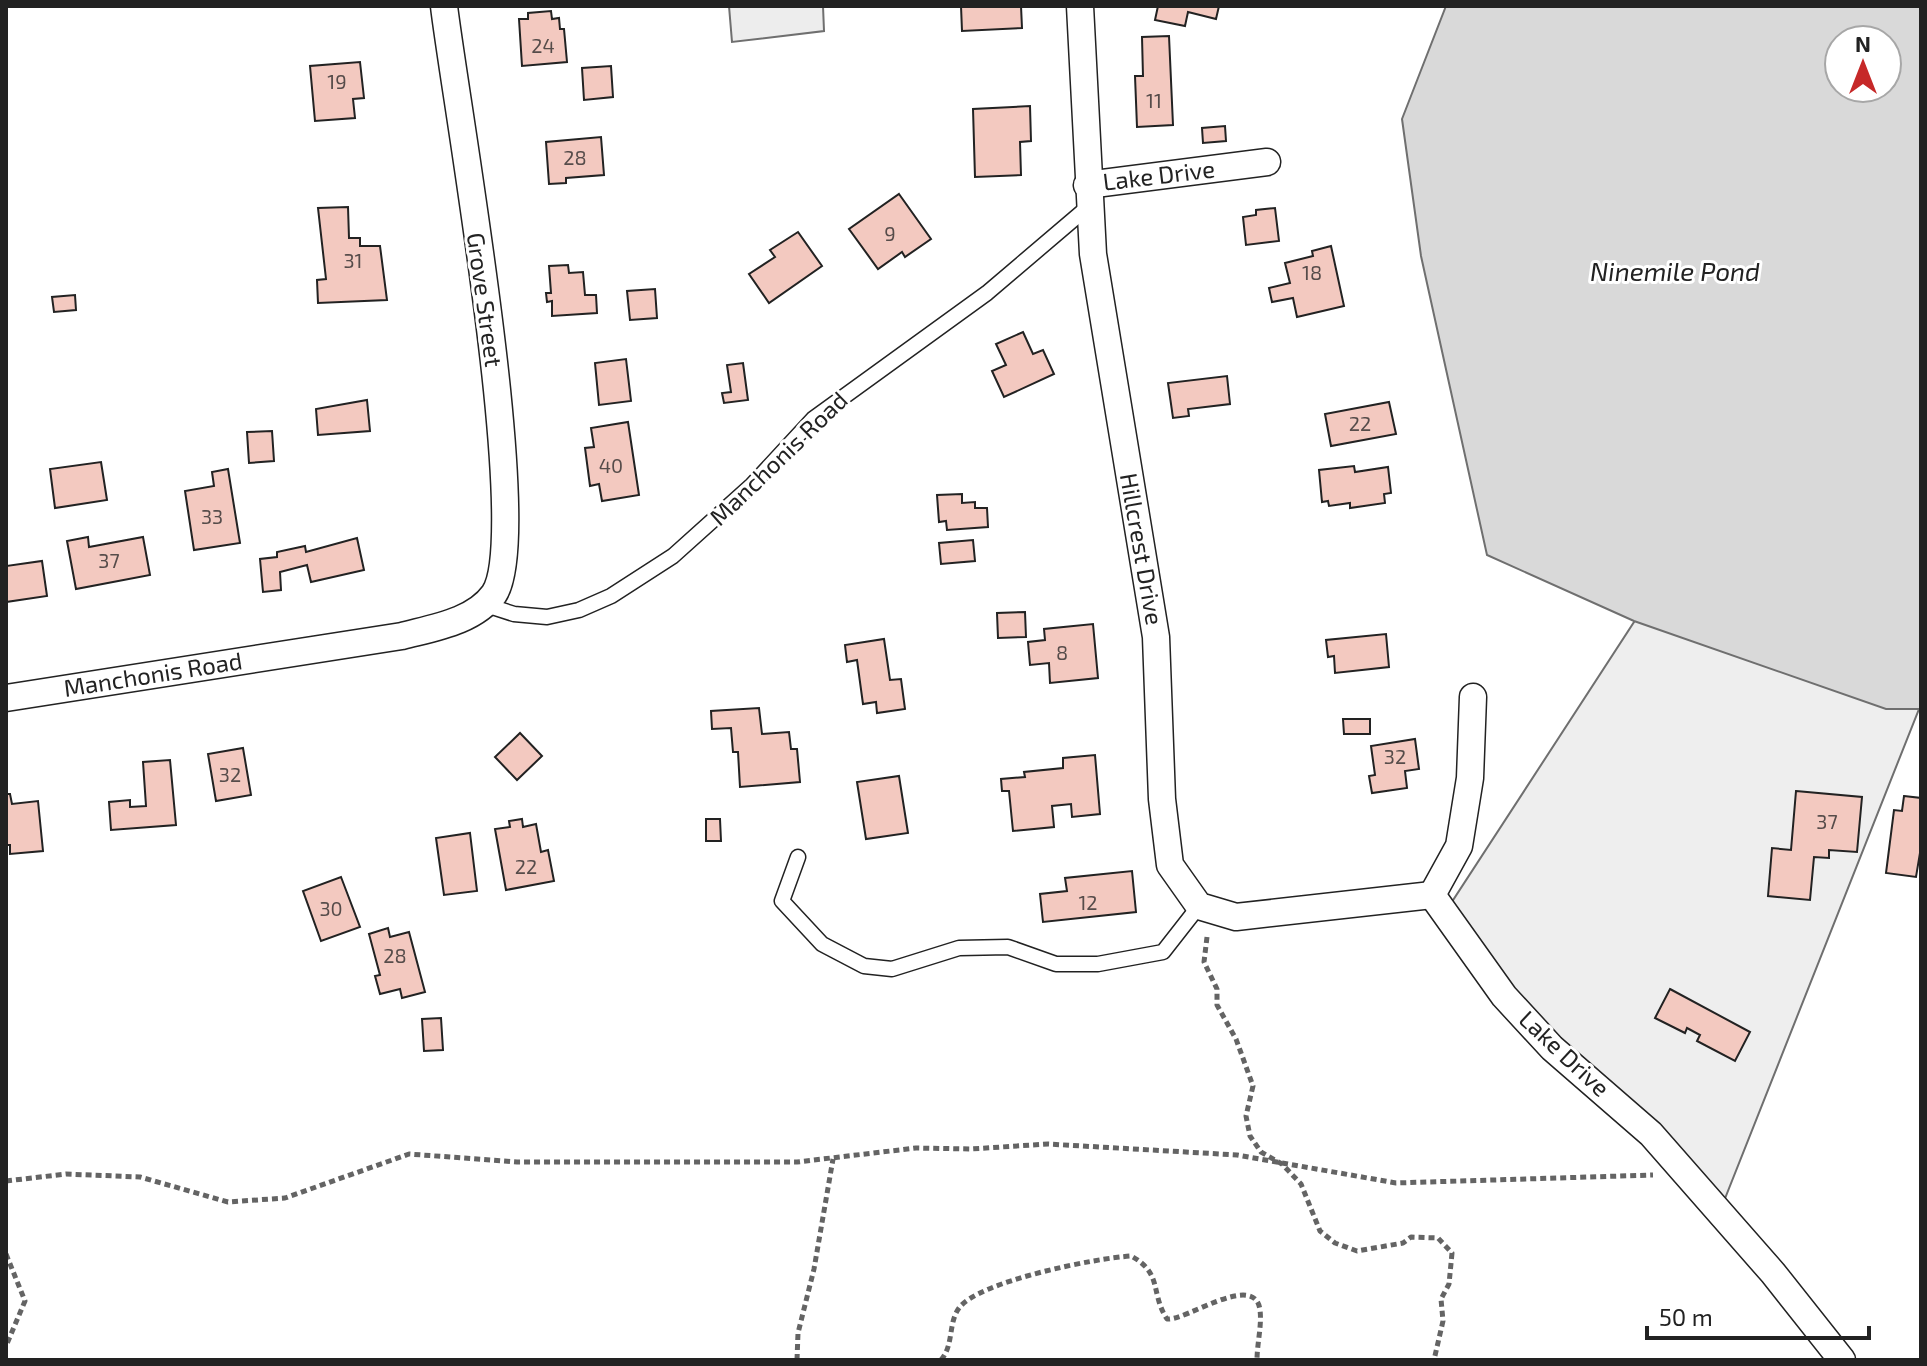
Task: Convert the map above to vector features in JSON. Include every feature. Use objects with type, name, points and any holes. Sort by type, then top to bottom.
[{"type":"street","name":"Grove Street","points":[[444,6],[503,442],[504,557],[488,598]]},
{"type":"street","name":"Lake Drive","points":[[1080,6],[1088,196],[1267,162]]},
{"type":"street","name":"Hillcrest Drive","points":[[1088,196],[1106,350],[1156,637],[1162,799],[1170,865],[1199,906]]},
{"type":"street","name":"Manchonis Road","points":[[6,698],[402,636],[442,626],[470,614],[488,598]]},
{"type":"street","points":[[1199,906],[1236,917],[1432,895],[1459,846],[1470,778],[1473,697]]},
{"type":"street","name":"Lake Drive","points":[[1432,895],[1504,996],[1552,1048],[1651,1134],[1685,1176],[1724,1215],[1842,1360]]},
{"type":"lane","name":"Manchonis Road","points":[[488,598],[514,614],[547,617],[579,610],[639,579],[714,522],[813,419],[987,293],[1088,196]]},
{"type":"lane","points":[[798,857],[782,901],[822,944],[864,966],[892,969],[959,948],[1008,947],[1056,964],[1098,964],[1163,952],[1199,906]]},
{"type":"path","points":[[1199,906],[1207,925],[1204,962],[1217,989],[1217,1005],[1236,1039],[1253,1086],[1246,1116],[1250,1136],[1261,1152],[1282,1164],[1301,1184],[1320,1231],[1335,1243],[1357,1251],[1403,1243],[1411,1237],[1438,1238],[1452,1253],[1449,1284],[1441,1299],[1443,1321],[1434,1360]]},
{"type":"path","points":[[6,1181],[66,1174],[140,1177],[228,1202],[285,1198],[409,1154],[517,1162],[833,1159],[916,1148],[970,1149],[1048,1144],[1237,1155],[1396,1183],[1576,1175],[1685,1176]]},
{"type":"path","points":[[797,1360],[798,1333],[833,1159]]},
{"type":"path","points":[[6,1254],[25,1301],[6,1346]]},
{"type":"path","points":[[941,1360],[950,1350],[957,1310],[971,1296],[1027,1276],[1131,1256],[1144,1263],[1155,1277],[1158,1306],[1167,1319],[1179,1320],[1202,1306],[1229,1296],[1244,1294],[1256,1300],[1260,1310],[1257,1360]]},
{"type":"shaded area","points":[[729,6],[823,6],[824,31],[732,42]]},
{"type":"shaded area","points":[[1690,536],[1919,709],[1722,1206],[1593,1079],[1446,911]]},
{"type":"water","name":"Ninemile Pond","points":[[1446,6],[1921,6],[1921,709],[1886,709],[1634,621],[1487,555],[1421,256],[1402,119]]},
{"type":"building","points":[[961,6],[1021,6],[1022,28],[962,31]]},
{"type":"building","points":[[1158,6],[1219,6],[1216,19],[1188,12],[1185,26],[1155,20]]},
{"type":"building","points":[[551,11],[552,19],[559,18],[560,29],[564,29],[567,62],[522,66],[519,19],[528,19],[528,13]]},
{"type":"building","points":[[1169,36],[1173,125],[1137,127],[1135,76],[1143,76],[1142,37]]},
{"type":"building","points":[[360,62],[364,98],[353,99],[355,118],[315,121],[310,66]]},
{"type":"building","points":[[611,66],[613,97],[584,100],[582,68]]},
{"type":"building","points":[[1030,106],[1031,141],[1020,142],[1021,175],[975,177],[973,109]]},
{"type":"building","points":[[1225,126],[1226,141],[1203,143],[1202,128]]},
{"type":"building","points":[[601,137],[604,175],[566,178],[566,183],[549,184],[546,142]]},
{"type":"building","points":[[899,194],[931,239],[905,257],[902,252],[878,269],[849,229]]},
{"type":"building","points":[[348,207],[349,238],[360,238],[360,246],[380,246],[387,300],[318,303],[317,280],[326,279],[318,208]]},
{"type":"building","points":[[1275,208],[1279,241],[1246,245],[1243,217],[1256,215],[1256,210]]},
{"type":"building","points":[[798,232],[822,266],[769,303],[749,274],[775,257],[770,250]]},
{"type":"building","points":[[1331,246],[1344,306],[1297,317],[1293,298],[1272,302],[1269,288],[1290,283],[1285,263],[1313,256],[1312,251]]},
{"type":"building","points":[[568,265],[569,273],[583,272],[585,295],[596,295],[597,313],[552,316],[552,301],[547,302],[546,293],[551,293],[549,266]]},
{"type":"building","points":[[655,289],[657,318],[630,320],[627,291]]},
{"type":"building","points":[[75,295],[76,310],[54,312],[52,297]]},
{"type":"building","points":[[1023,332],[1033,354],[1043,350],[1054,374],[1004,397],[992,371],[1006,365],[996,344]]},
{"type":"building","points":[[626,359],[631,401],[599,405],[595,363]]},
{"type":"building","points":[[743,363],[748,400],[724,403],[722,393],[731,392],[727,365]]},
{"type":"building","points":[[1227,376],[1230,404],[1188,409],[1189,416],[1173,418],[1168,383]]},
{"type":"building","points":[[367,400],[370,431],[318,435],[316,409]]},
{"type":"building","points":[[1389,402],[1396,434],[1331,446],[1325,414]]},
{"type":"building","points":[[628,422],[639,495],[602,501],[599,484],[590,486],[585,448],[594,447],[591,428]]},
{"type":"building","points":[[272,431],[274,461],[249,463],[247,432]]},
{"type":"building","points":[[101,462],[107,500],[55,508],[50,469]]},
{"type":"building","points":[[1354,466],[1355,472],[1388,467],[1391,493],[1384,494],[1385,503],[1350,508],[1350,503],[1329,506],[1328,501],[1322,502],[1319,470]]},
{"type":"building","points":[[228,469],[240,543],[194,550],[185,491],[214,486],[212,472]]},
{"type":"building","points":[[962,494],[962,503],[975,502],[975,508],[987,508],[988,527],[947,530],[946,521],[939,522],[937,495]]},
{"type":"building","points":[[88,537],[89,547],[143,537],[150,575],[76,589],[67,541]]},
{"type":"building","points":[[357,538],[364,570],[311,582],[307,565],[280,572],[281,590],[263,592],[260,559],[277,557],[277,552],[305,546],[306,552]]},
{"type":"building","points":[[973,540],[975,561],[941,564],[939,543]]},
{"type":"building","points":[[42,561],[47,596],[6,602],[6,566]]},
{"type":"building","points":[[1025,612],[1026,637],[998,638],[997,613]]},
{"type":"building","points":[[1093,624],[1098,678],[1050,683],[1049,663],[1030,665],[1028,642],[1045,640],[1044,629]]},
{"type":"building","points":[[1386,634],[1389,667],[1335,673],[1334,656],[1328,657],[1326,640]]},
{"type":"building","points":[[884,639],[890,680],[901,679],[905,709],[877,713],[876,702],[863,704],[857,660],[847,662],[845,645]]},
{"type":"building","points":[[759,708],[762,734],[789,732],[791,749],[797,749],[800,782],[740,787],[738,752],[733,752],[731,728],[712,729],[711,711]]},
{"type":"building","points":[[1343,719],[1370,719],[1370,734],[1344,734]]},
{"type":"building","points":[[520,733],[542,756],[517,780],[495,757]]},
{"type":"building","points":[[1415,739],[1419,769],[1405,771],[1407,788],[1372,793],[1369,776],[1375,775],[1371,746]]},
{"type":"building","points":[[243,748],[251,795],[216,801],[208,754]]},
{"type":"building","points":[[1095,755],[1100,814],[1072,817],[1071,804],[1052,806],[1054,827],[1013,831],[1009,791],[1002,791],[1001,779],[1025,777],[1024,772],[1063,768],[1063,758]]},
{"type":"building","points":[[170,760],[176,825],[111,830],[109,802],[130,800],[130,807],[146,806],[143,762]]},
{"type":"building","points":[[899,776],[908,833],[866,839],[857,782]]},
{"type":"building","points":[[1796,791],[1862,797],[1857,852],[1829,850],[1829,858],[1814,857],[1810,900],[1768,896],[1772,848],[1791,850]]},
{"type":"building","points":[[6,794],[10,794],[12,804],[38,801],[43,851],[10,854],[10,845],[6,845]]},
{"type":"building","points":[[1904,796],[1921,798],[1921,847],[1916,877],[1886,873],[1894,810],[1902,811]]},
{"type":"building","points":[[522,819],[523,827],[536,824],[541,852],[548,850],[554,881],[506,890],[495,829],[510,827],[509,821]]},
{"type":"building","points":[[706,819],[720,819],[721,841],[706,841]]},
{"type":"building","points":[[470,833],[477,891],[444,895],[436,838]]},
{"type":"building","points":[[1132,871],[1136,912],[1043,922],[1040,894],[1067,891],[1065,878]]},
{"type":"building","points":[[341,877],[360,927],[321,941],[303,891]]},
{"type":"building","points":[[388,928],[390,937],[409,932],[425,992],[402,998],[400,989],[380,994],[375,976],[380,975],[369,934]]},
{"type":"building","points":[[1670,989],[1750,1032],[1735,1061],[1697,1041],[1700,1035],[1687,1028],[1685,1033],[1655,1018]]},
{"type":"building","points":[[441,1018],[443,1050],[424,1051],[422,1019]]}]
